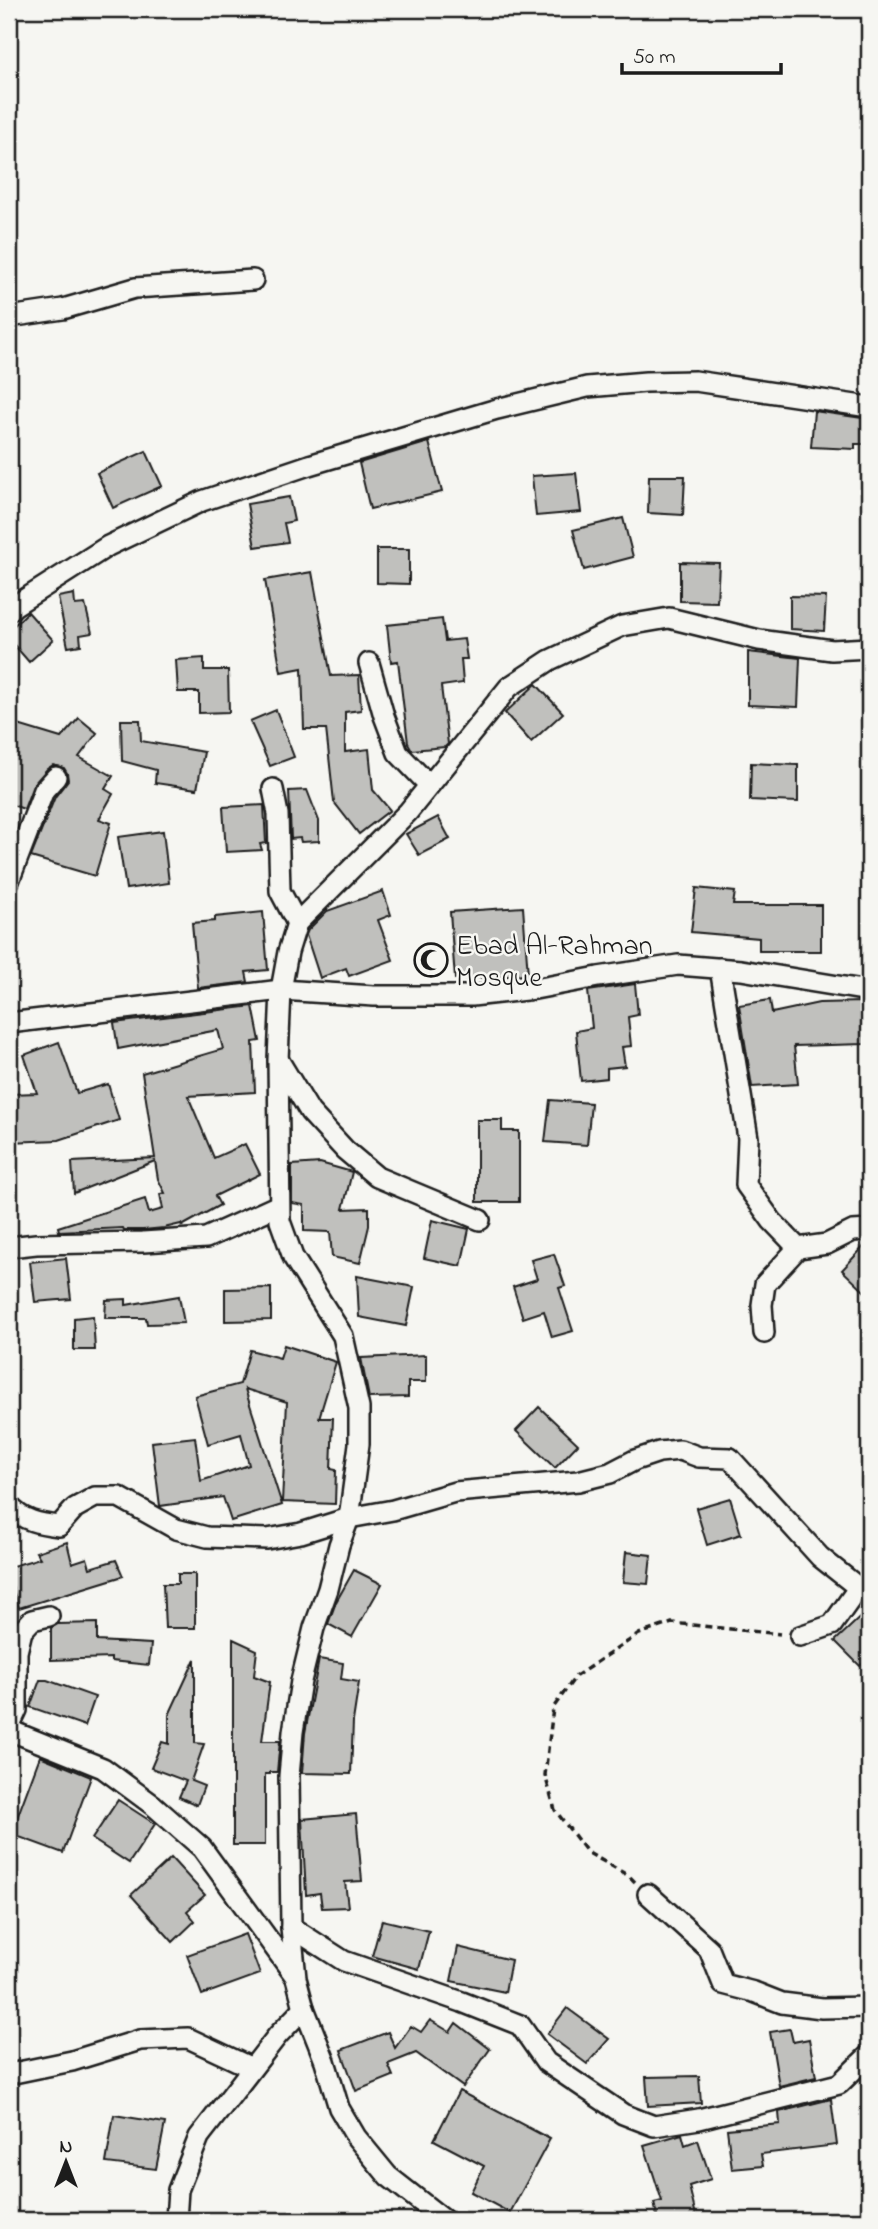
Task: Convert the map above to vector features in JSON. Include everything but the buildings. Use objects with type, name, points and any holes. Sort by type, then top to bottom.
[{"type":"street","points":[[9,317],[63,309],[135,288],[253,280]]},
{"type":"street","points":[[9,611],[108,546],[202,500],[309,465],[497,410],[587,387],[695,381],[869,407]]},
{"type":"street","points":[[444,2220],[388,2176],[356,2137],[340,2108],[296,1978],[291,1927],[289,1776],[293,1732],[301,1681],[314,1628],[349,1518],[359,1444],[359,1408],[343,1336],[293,1257],[280,1221],[278,1060],[281,990],[288,952],[296,923],[408,812],[509,687],[550,660],[622,626],[669,618],[759,640],[832,650],[869,648]]},
{"type":"street","points":[[369,663],[398,753],[429,785]]},
{"type":"street","points":[[9,881],[44,790],[56,777]]},
{"type":"street","points":[[273,789],[278,814],[280,891],[296,923]]},
{"type":"street","points":[[9,1023],[281,990],[374,996],[472,996],[535,989],[678,965],[741,970],[869,991]]},
{"type":"street","points":[[720,968],[748,1138],[746,1185],[772,1221],[798,1248]]},
{"type":"street","points":[[278,1060],[310,1112],[345,1150],[377,1177],[481,1220]]},
{"type":"street","points":[[9,1247],[206,1238],[279,1206]]},
{"type":"street","points":[[764,1333],[762,1305],[765,1284],[798,1248],[827,1244],[853,1231],[869,1230]]},
{"type":"street","points":[[9,1505],[14,1512],[36,1523],[59,1526],[75,1508],[95,1497],[119,1497],[176,1529],[207,1537],[267,1539],[393,1510],[454,1492],[578,1481],[610,1473],[635,1460],[659,1452],[680,1450],[699,1457],[730,1458],[820,1557],[864,1591],[832,1625],[800,1636]]},
{"type":"street","points":[[49,1616],[32,1620],[22,1631],[17,1652],[17,1710],[9,1728],[103,1768],[153,1805],[202,1848],[296,1978]]},
{"type":"street","points":[[648,1894],[709,1949],[723,1984],[782,2003],[822,2008],[869,2007]]},
{"type":"street","points":[[291,1927],[344,1961],[520,2025],[546,2062],[623,2114],[654,2126],[699,2119],[839,2084],[869,2055]]},
{"type":"street","points":[[176,2220],[177,2190],[199,2137],[252,2068],[304,2008]]},
{"type":"street","points":[[9,2074],[72,2060],[140,2040],[188,2038],[252,2068]]},
{"type":"path","points":[[648,1894],[629,1876],[587,1852],[555,1810],[545,1775],[553,1708],[576,1676],[639,1634],[672,1623],[800,1636]]},
{"type":"place","name":"Ebad Al-Rahman Mosque","points":[[431,960]]}]
